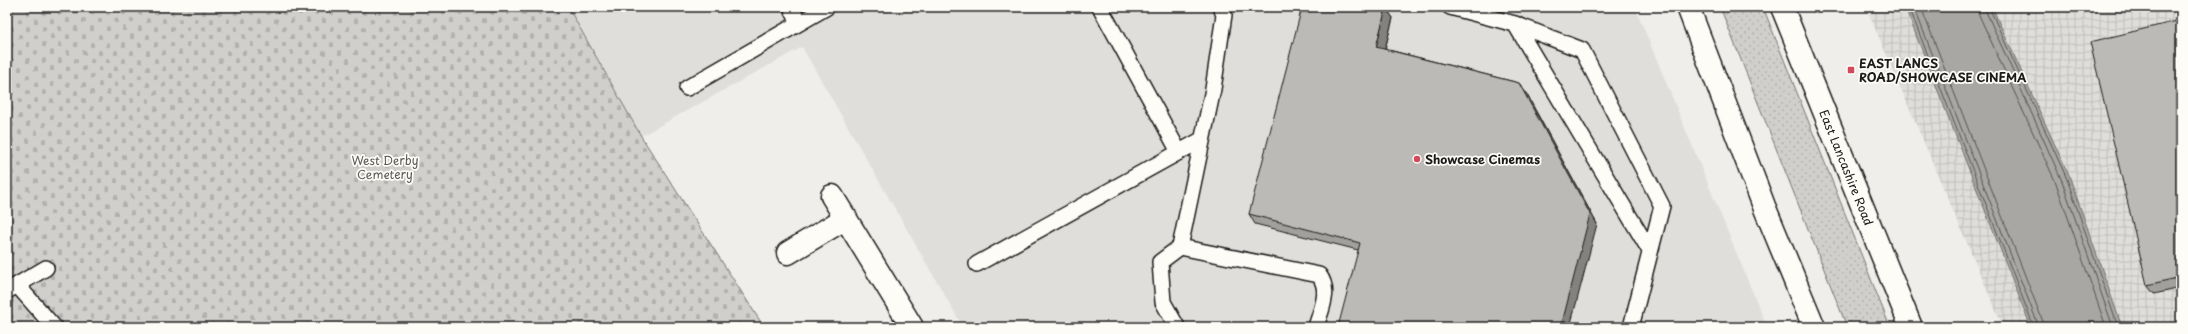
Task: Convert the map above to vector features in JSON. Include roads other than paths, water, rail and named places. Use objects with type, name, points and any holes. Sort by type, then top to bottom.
[{"type":"main road","points":[[1688,7],[1764,206],[1814,327]]},
{"type":"main road","name":"East Lancashire Road","points":[[1782,7],[1911,327]]},
{"type":"main road","points":[[832,196],[912,327]]},
{"type":"main road","points":[[788,253],[846,218]]},
{"type":"lane","points":[[791,7],[799,23]]},
{"type":"lane","points":[[687,88],[827,7]]},
{"type":"lane","points":[[1100,7],[1179,152]]},
{"type":"lane","points":[[1177,327],[1162,302],[1160,262],[1180,247],[1201,140],[1213,89],[1224,15],[1221,7]]},
{"type":"lane","points":[[1450,7],[1515,24],[1582,50],[1662,206],[1631,327]]},
{"type":"lane","points":[[1515,24],[1650,251]]},
{"type":"lane","points":[[977,264],[1201,140]]},
{"type":"lane","points":[[1180,247],[1319,275],[1324,282],[1326,294],[1316,327]]},
{"type":"lane","points":[[46,268],[12,288],[54,327]]},
{"type":"water","points":[[1905,7],[1992,7],[2070,178],[2122,327],[2031,327]]},
{"type":"place","name":"EAST LANCS ROAD/SHOWCASE CINEMA","points":[[1851,70]]},
{"type":"place","name":"Showcase Cinemas","points":[[1417,159]]},
{"type":"park label","name":"West Derby Cemetery","points":[[385,167]]}]
